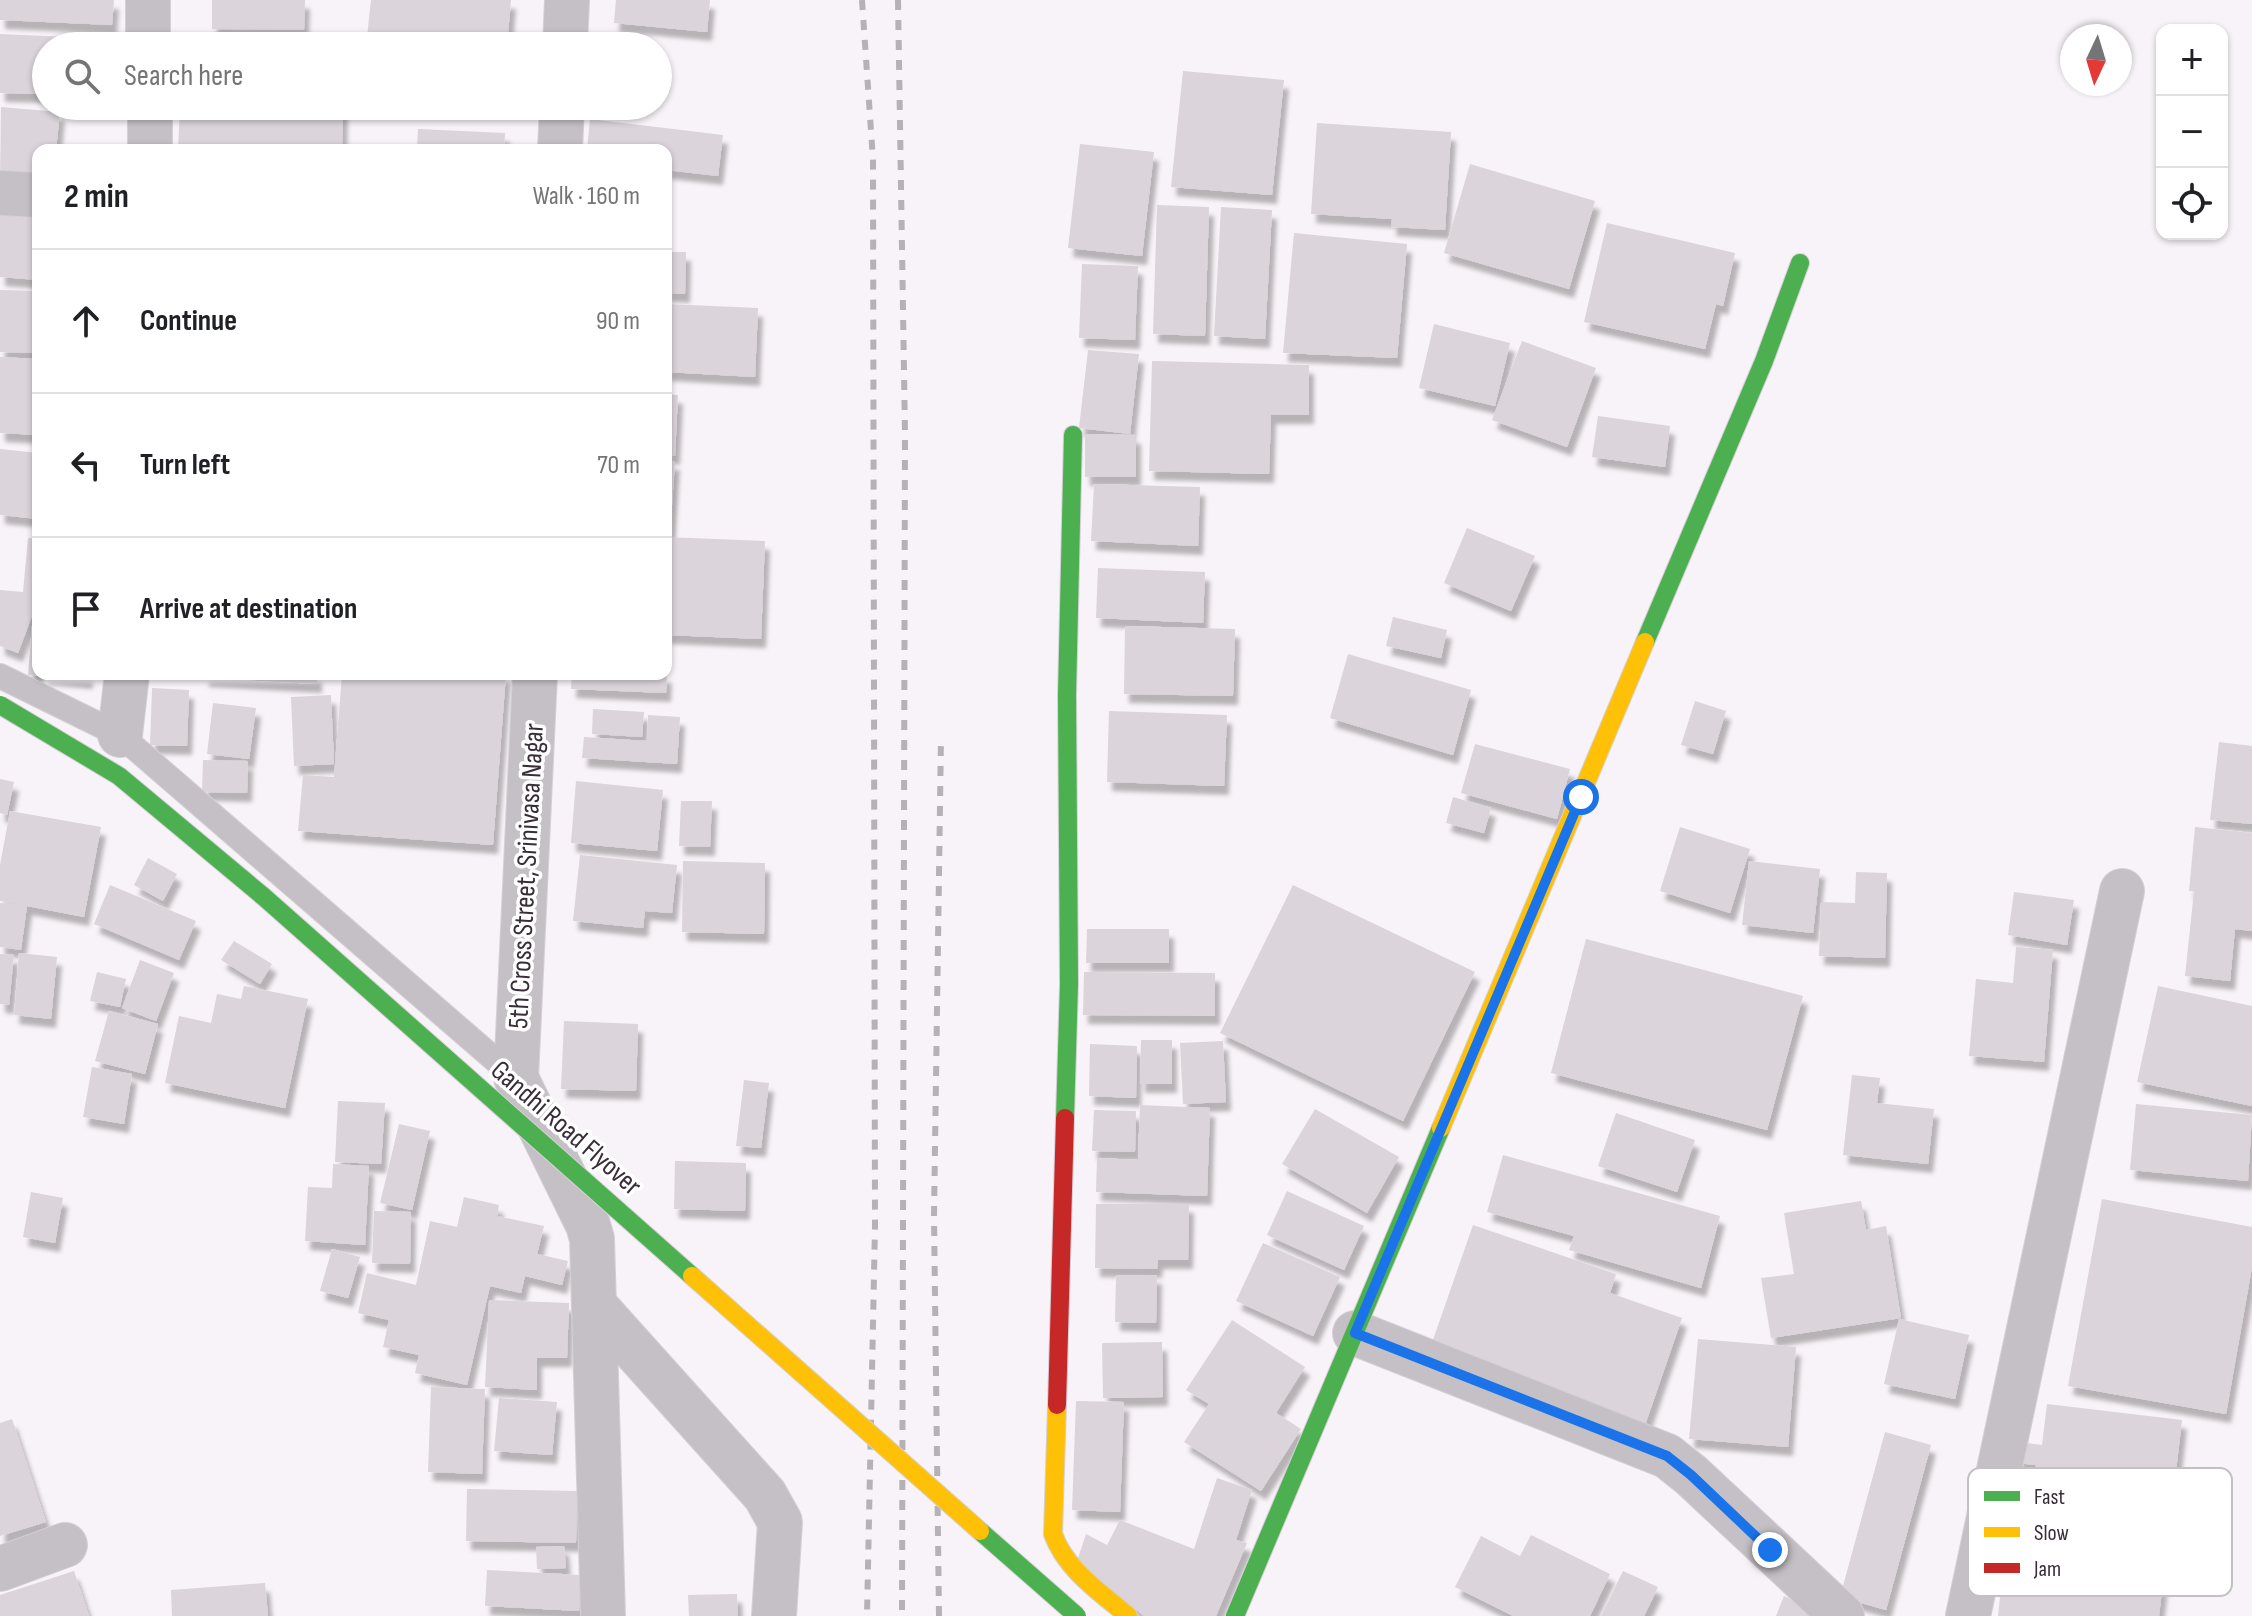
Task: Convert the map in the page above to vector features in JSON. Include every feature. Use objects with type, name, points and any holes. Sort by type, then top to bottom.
[{"type":"street","points":[[148,0],[148,32]]},
{"type":"street","points":[[566,32],[567,0]]},
{"type":"street","points":[[150,120],[150,144]]},
{"type":"street","points":[[560,144],[561,120]]},
{"type":"street","points":[[0,193],[32,195]]},
{"type":"street","points":[[1235,1616],[1758,375],[1800,263]]},
{"type":"street","points":[[1073,435],[1067,695],[1069,984],[1053,1534],[1057,1548],[1070,1563],[1128,1616]]},
{"type":"street","points":[[120,735],[126,680]]},
{"type":"street","name":"5th Cross Street, Srinivasa Nagar","points":[[516,1078],[535,680]]},
{"type":"street","name":"Gandhi Road Flyover","points":[[0,705],[119,776],[252,887],[1077,1616]]},
{"type":"street","points":[[1999,1468],[2122,891]]},
{"type":"street","points":[[516,1078],[592,1239],[603,1616]]},
{"type":"street","points":[[595,1306],[765,1495],[775,1510],[780,1528],[774,1616]]},
{"type":"street","points":[[1355,1333],[1667,1456],[1842,1616]]},
{"type":"street","points":[[0,1569],[65,1545]]},
{"type":"street","points":[[1968,1616],[1972,1596]]},
{"type":"lane","points":[[0,676],[120,735],[516,1078]]},
{"type":"building","points":[[0,0],[114,0],[112,25],[0,20]]},
{"type":"building","points":[[212,0],[305,0],[304,30],[212,29]]},
{"type":"building","points":[[371,0],[511,0],[508,32],[368,32]]},
{"type":"building","points":[[616,0],[710,0],[707,32],[614,23]]},
{"type":"building","points":[[0,34],[32,35],[32,94],[0,93]]},
{"type":"building","points":[[1183,71],[1284,80],[1272,195],[1171,187]]},
{"type":"building","points":[[1,107],[32,110],[32,120],[59,120],[57,144],[32,144],[32,185],[0,182]]},
{"type":"building","points":[[179,120],[343,120],[342,144],[178,144]]},
{"type":"building","points":[[590,120],[723,135],[718,176],[672,171],[672,144],[588,144]]},
{"type":"building","points":[[1317,123],[1451,132],[1445,230],[1391,227],[1392,219],[1311,214]]},
{"type":"building","points":[[418,129],[505,133],[504,144],[417,144]]},
{"type":"building","points":[[1080,144],[1154,152],[1142,256],[1068,248]]},
{"type":"building","points":[[1470,164],[1595,201],[1569,289],[1444,253]]},
{"type":"building","points":[[1157,205],[1209,207],[1205,336],[1153,334]]},
{"type":"building","points":[[1221,207],[1272,210],[1265,339],[1214,336]]},
{"type":"building","points":[[0,209],[32,212],[32,280],[0,277]]},
{"type":"building","points":[[1607,223],[1735,253],[1723,306],[1716,304],[1705,349],[1584,322]]},
{"type":"building","points":[[1294,233],[1407,244],[1397,358],[1283,353]]},
{"type":"building","points":[[672,252],[686,252],[685,294],[672,293]]},
{"type":"building","points":[[1082,264],[1138,266],[1135,340],[1079,338]]},
{"type":"building","points":[[0,290],[32,291],[32,353],[0,352]]},
{"type":"building","points":[[672,304],[758,308],[755,377],[672,372]]},
{"type":"building","points":[[1434,324],[1510,343],[1495,406],[1419,388]]},
{"type":"building","points":[[1522,341],[1596,368],[1567,447],[1492,420]]},
{"type":"building","points":[[1088,350],[1139,354],[1130,434],[1079,428]]},
{"type":"building","points":[[0,357],[32,359],[32,435],[0,433]]},
{"type":"building","points":[[1152,361],[1309,365],[1309,415],[1271,415],[1269,474],[1149,471]]},
{"type":"building","points":[[672,394],[678,395],[675,456],[672,456]]},
{"type":"building","points":[[1598,416],[1670,426],[1665,467],[1592,457]]},
{"type":"building","points":[[1085,434],[1136,435],[1136,477],[1085,477]]},
{"type":"building","points":[[0,449],[32,452],[32,518],[0,515]]},
{"type":"building","points":[[672,461],[675,461],[672,505]]},
{"type":"building","points":[[1094,484],[1200,487],[1198,546],[1091,541]]},
{"type":"building","points":[[1467,528],[1535,556],[1511,611],[1444,583]]},
{"type":"building","points":[[672,537],[765,541],[761,639],[672,635]]},
{"type":"building","points":[[28,538],[32,538],[32,616],[18,653],[0,646],[0,590],[23,592]]},
{"type":"building","points":[[1098,568],[1205,572],[1203,623],[1096,618]]},
{"type":"building","points":[[1393,617],[1447,630],[1441,658],[1386,646]]},
{"type":"building","points":[[32,625],[32,675],[28,675]]},
{"type":"building","points":[[1125,626],[1235,629],[1233,696],[1124,694]]},
{"type":"building","points":[[1348,654],[1471,690],[1453,755],[1330,718]]},
{"type":"building","points":[[242,680],[317,680],[317,684]]},
{"type":"building","points":[[342,680],[506,680],[493,845],[298,831],[303,775],[334,777]]},
{"type":"building","points":[[572,680],[667,680],[666,693],[571,689]]},
{"type":"building","points":[[152,688],[189,690],[187,746],[150,745]]},
{"type":"building","points":[[331,695],[334,764],[294,766],[291,697]]},
{"type":"building","points":[[1695,701],[1726,711],[1713,754],[1681,745]]},
{"type":"building","points":[[213,703],[256,708],[249,759],[207,754]]},
{"type":"building","points":[[593,709],[644,712],[642,737],[592,734]]},
{"type":"building","points":[[1109,711],[1227,715],[1224,786],[1107,782]]},
{"type":"building","points":[[648,715],[680,717],[677,764],[582,758],[584,737],[647,741]]},
{"type":"building","points":[[2219,742],[2252,746],[2252,824],[2210,820]]},
{"type":"building","points":[[1475,744],[1570,769],[1557,819],[1461,793]]},
{"type":"building","points":[[203,760],[248,761],[247,793],[202,792]]},
{"type":"building","points":[[0,779],[14,782],[7,815],[0,813]]},
{"type":"building","points":[[576,781],[663,790],[657,851],[571,843]]},
{"type":"building","points":[[1453,797],[1491,808],[1484,833],[1446,823]]},
{"type":"building","points":[[681,801],[712,801],[710,847],[679,846]]},
{"type":"building","points":[[10,811],[101,827],[84,917],[27,906],[21,950],[0,947],[0,903],[18,904],[0,901],[0,865]]},
{"type":"building","points":[[1680,827],[1750,849],[1730,913],[1660,891]]},
{"type":"building","points":[[2195,827],[2252,833],[2252,931],[2235,929],[2230,981],[2185,976],[2194,891],[2189,891]]},
{"type":"building","points":[[580,855],[677,865],[672,913],[645,911],[643,928],[573,921]]},
{"type":"building","points":[[148,858],[177,874],[163,901],[134,885]]},
{"type":"building","points":[[683,861],[765,863],[764,934],[682,932]]},
{"type":"building","points":[[1749,861],[1820,869],[1813,933],[1742,925]]},
{"type":"building","points":[[1856,872],[1887,873],[1885,958],[1819,956],[1821,902],[1855,903]]},
{"type":"building","points":[[110,885],[196,921],[179,960],[94,924]]},
{"type":"building","points":[[1293,885],[1475,972],[1403,1121],[1220,1033]]},
{"type":"building","points":[[2014,892],[2074,900],[2067,945],[2008,935]]},
{"type":"building","points":[[1087,929],[1169,929],[1169,963],[1086,963]]},
{"type":"building","points":[[1586,939],[1803,996],[1767,1130],[1551,1073]]},
{"type":"building","points":[[234,941],[272,964],[260,984],[221,960]]},
{"type":"building","points":[[2016,947],[2053,950],[2044,1062],[1969,1056],[1976,979],[2013,983]]},
{"type":"building","points":[[19,953],[57,957],[51,1019],[14,1015]]},
{"type":"building","points":[[0,954],[14,955],[9,1005],[0,1004]]},
{"type":"building","points":[[140,960],[174,973],[156,1021],[122,1008]]},
{"type":"building","points":[[97,972],[126,979],[120,1007],[90,1001]]},
{"type":"building","points":[[1084,972],[1215,973],[1215,1016],[1083,1015]]},
{"type":"building","points":[[244,986],[308,999],[285,1108],[165,1083],[179,1016],[211,1023],[217,994],[241,999]]},
{"type":"building","points":[[2158,986],[2252,1006],[2252,1106],[2137,1082]]},
{"type":"building","points":[[109,1011],[158,1024],[145,1074],[95,1061]]},
{"type":"building","points":[[564,1021],[638,1024],[636,1091],[561,1089]]},
{"type":"building","points":[[1141,1040],[1172,1040],[1172,1084],[1140,1084]]},
{"type":"building","points":[[1223,1041],[1226,1102],[1183,1104],[1180,1043]]},
{"type":"building","points":[[1090,1044],[1137,1046],[1136,1098],[1089,1096]]},
{"type":"building","points":[[92,1067],[132,1074],[124,1124],[83,1117]]},
{"type":"building","points":[[1852,1075],[1880,1078],[1877,1103],[1934,1109],[1928,1164],[1843,1155]]},
{"type":"building","points":[[744,1080],[769,1083],[761,1148],[736,1146]]},
{"type":"building","points":[[338,1101],[385,1103],[381,1164],[335,1162]]},
{"type":"building","points":[[2136,1104],[2252,1115],[2248,1181],[2130,1170]]},
{"type":"building","points":[[1140,1105],[1210,1108],[1207,1196],[1096,1192],[1097,1158],[1138,1160]]},
{"type":"building","points":[[1315,1109],[1399,1157],[1367,1213],[1282,1164]]},
{"type":"building","points":[[1094,1110],[1136,1111],[1135,1152],[1092,1151]]},
{"type":"building","points":[[1616,1113],[1695,1140],[1677,1192],[1598,1166]]},
{"type":"building","points":[[399,1124],[430,1131],[412,1210],[380,1203]]},
{"type":"building","points":[[1503,1155],[1720,1216],[1701,1288],[1569,1250],[1574,1236],[1487,1212]]},
{"type":"building","points":[[675,1161],[746,1163],[745,1211],[674,1209]]},
{"type":"building","points":[[333,1164],[369,1166],[365,1245],[305,1241],[308,1187],[332,1188]]},
{"type":"building","points":[[1287,1191],[1364,1226],[1344,1270],[1267,1235]]},
{"type":"building","points":[[31,1192],[63,1198],[55,1243],[23,1237]]},
{"type":"building","points":[[464,1197],[499,1205],[497,1216],[544,1226],[537,1254],[568,1261],[562,1285],[525,1276],[521,1293],[490,1286],[467,1385],[415,1373],[419,1355],[383,1347],[389,1320],[358,1313],[367,1273],[416,1285],[430,1221],[457,1227]]},
{"type":"building","points":[[2102,1199],[2252,1227],[2252,1267],[2226,1414],[2068,1386]]},
{"type":"building","points":[[1861,1201],[1866,1230],[1886,1226],[1901,1318],[1771,1338],[1761,1278],[1794,1274],[1784,1213]]},
{"type":"building","points":[[1096,1204],[1189,1204],[1188,1260],[1158,1260],[1157,1269],[1095,1268]]},
{"type":"building","points":[[374,1211],[411,1212],[410,1264],[372,1263]]},
{"type":"building","points":[[1473,1225],[1616,1274],[1610,1293],[1682,1318],[1643,1431],[1427,1357]]},
{"type":"building","points":[[1263,1243],[1340,1277],[1313,1336],[1236,1301]]},
{"type":"building","points":[[332,1249],[360,1257],[348,1298],[320,1291]]},
{"type":"building","points":[[1116,1275],[1157,1275],[1156,1323],[1115,1322]]},
{"type":"building","points":[[489,1300],[569,1303],[567,1358],[537,1358],[537,1390],[485,1387]]},
{"type":"building","points":[[1899,1319],[1969,1335],[1955,1399],[1884,1384]]},
{"type":"building","points":[[1232,1320],[1305,1367],[1276,1413],[1301,1429],[1261,1491],[1184,1442],[1209,1404],[1186,1390]]},
{"type":"building","points":[[1698,1339],[1796,1347],[1788,1447],[1689,1439]]},
{"type":"building","points":[[1162,1342],[1163,1397],[1103,1398],[1102,1343]]},
{"type":"building","points":[[431,1387],[485,1389],[482,1474],[428,1472]]},
{"type":"building","points":[[499,1398],[557,1402],[552,1455],[494,1451]]},
{"type":"building","points":[[1076,1401],[1124,1402],[1120,1512],[1072,1510]]},
{"type":"building","points":[[2047,1404],[2182,1420],[2176,1468],[2036,1468],[2036,1465],[2016,1463],[2019,1442],[2042,1445]]},
{"type":"building","points":[[12,1419],[46,1522],[0,1536],[0,1423]]},
{"type":"building","points":[[1885,1432],[1931,1445],[1886,1610],[1840,1597]]},
{"type":"building","points":[[1217,1478],[1252,1490],[1236,1540],[1247,1543],[1216,1616],[1144,1616],[1077,1561],[1086,1534],[1107,1545],[1120,1520],[1194,1549]]},
{"type":"building","points":[[467,1489],[577,1491],[576,1543],[466,1541]]},
{"type":"building","points":[[1531,1535],[1610,1574],[1590,1616],[1513,1616],[1455,1587],[1481,1536],[1520,1556]]},
{"type":"building","points":[[564,1546],[566,1568],[537,1569],[536,1547]]},
{"type":"building","points":[[487,1570],[581,1575],[579,1611],[485,1606]]},
{"type":"building","points":[[74,1571],[89,1616],[0,1616],[0,1595]]},
{"type":"building","points":[[1623,1571],[1658,1587],[1644,1616],[1601,1616]]},
{"type":"building","points":[[265,1583],[268,1616],[172,1616],[171,1590]]},
{"type":"building","points":[[737,1594],[738,1616],[689,1616],[688,1595]]},
{"type":"building","points":[[1784,1596],[1828,1616],[1776,1616]]},
{"type":"building","points":[[2000,1596],[2161,1596],[2159,1616],[1998,1616]]},
{"type":"railway","points":[[862,0],[873,160],[875,1226],[867,1616]]},
{"type":"railway","points":[[898,0],[905,433],[902,1616]]},
{"type":"railway","points":[[939,1616],[934,1216],[941,737]]},
{"type":"traffic: fast","points":[[1645,642],[1764,361],[1800,263]]},
{"type":"traffic: fast","points":[[1065,1118],[1069,984],[1067,695],[1073,435]]},
{"type":"traffic: fast","points":[[0,705],[119,776],[264,897],[692,1276]]},
{"type":"traffic: fast","points":[[1235,1616],[1441,1128]]},
{"type":"traffic: fast","points":[[980,1531],[1077,1616]]},
{"type":"traffic: slow","points":[[1441,1128],[1645,642]]},
{"type":"traffic: slow","points":[[692,1276],[980,1531]]},
{"type":"traffic: slow","points":[[1057,1405],[1053,1534],[1075,1569],[1128,1616]]},
{"type":"traffic: jam","points":[[1057,1405],[1065,1118]]},
{"type":"route","points":[[1581,797],[1355,1333],[1658,1451],[1691,1475],[1770,1550]]}]
